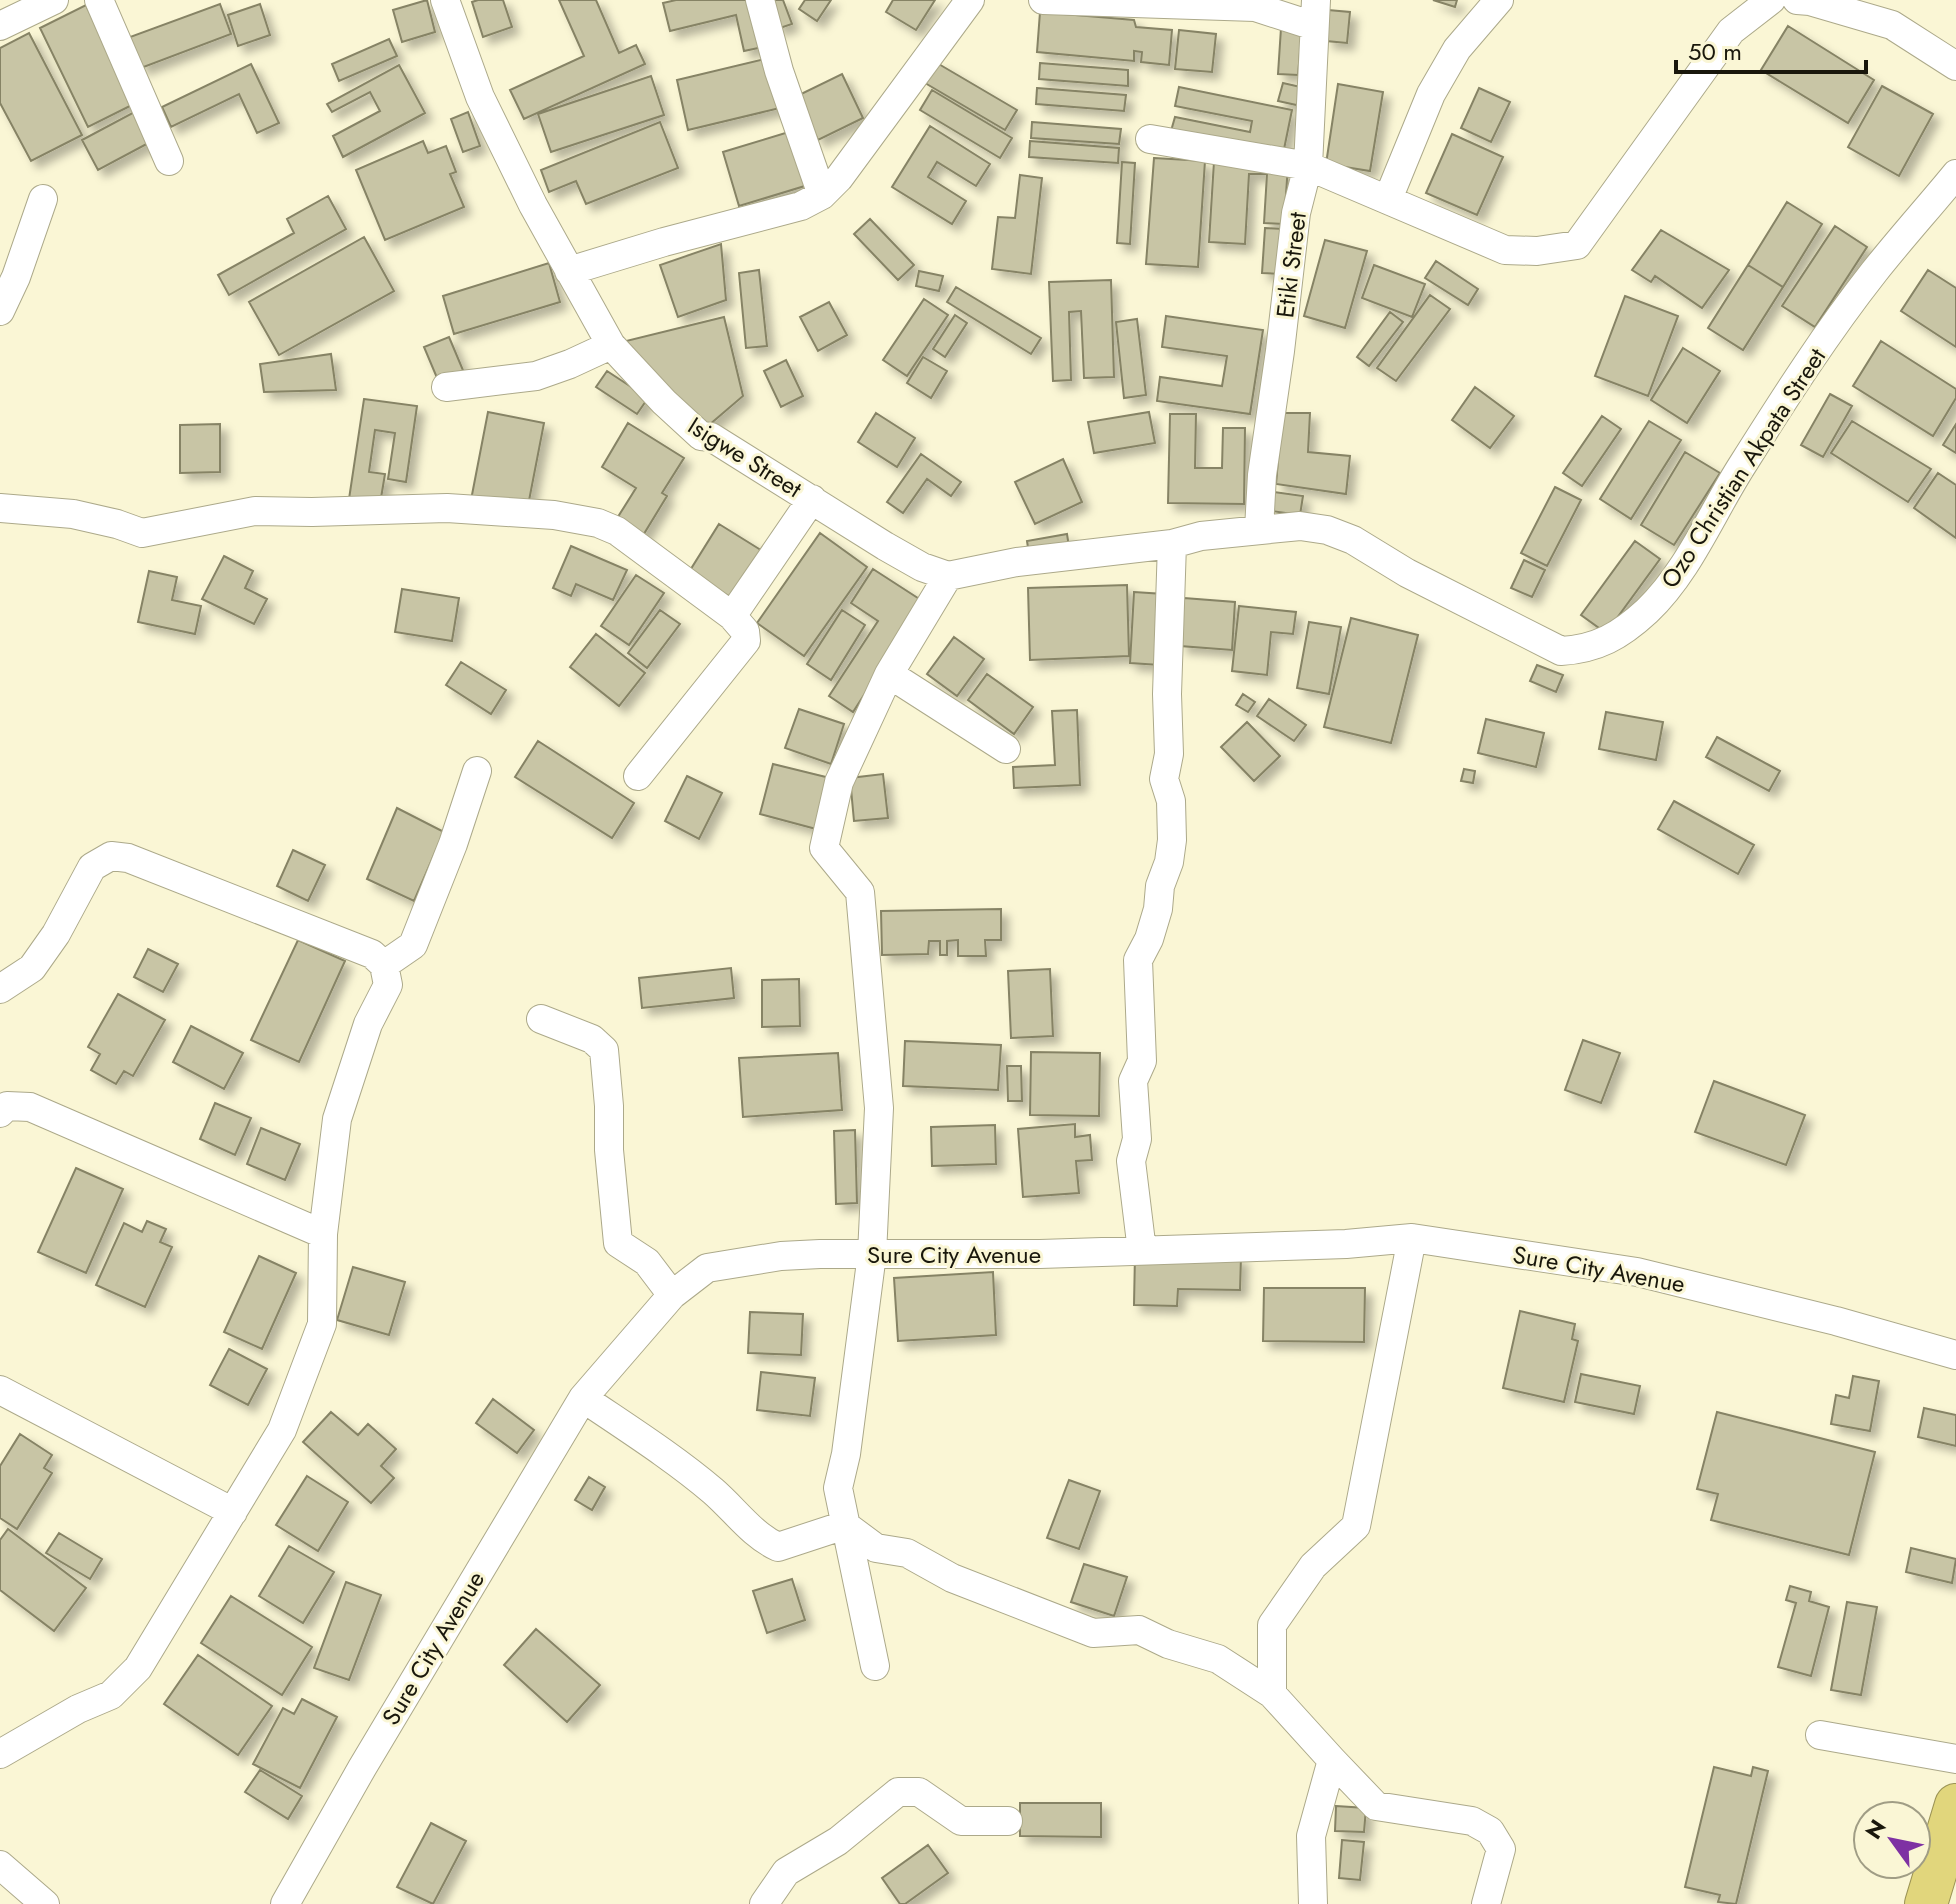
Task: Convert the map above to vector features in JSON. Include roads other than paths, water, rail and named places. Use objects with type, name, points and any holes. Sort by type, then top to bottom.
[{"type":"highway","points":[[1926,1904],[1956,1805]]},
{"type":"street","points":[[0,26],[54,0]]},
{"type":"street","points":[[99,0],[169,161]]},
{"type":"street","name":"Isigwe Street","points":[[445,0],[480,97],[533,205],[611,345],[701,436],[711,437],[922,567],[948,576]]},
{"type":"street","points":[[760,0],[779,71],[822,195]]},
{"type":"street","points":[[569,271],[801,206],[822,195],[839,178],[970,0]]},
{"type":"street","points":[[1043,0],[1255,7],[1315,13]]},
{"type":"street","points":[[1388,199],[1431,94],[1457,49],[1499,0]]},
{"type":"street","points":[[1150,139],[1308,166],[1505,250],[1537,251],[1577,245],[1731,31],[1771,0]]},
{"type":"street","points":[[1797,0],[1892,25],[1956,66]]},
{"type":"street","name":"Etiki Street","points":[[1259,529],[1262,475],[1296,213],[1308,166],[1315,13]]},
{"type":"street","name":"Ozo Christian Akpata Street","points":[[1172,544],[1201,536],[1259,529],[1300,526],[1327,530],[1353,540],[1407,573],[1561,651],[1587,649],[1614,637],[1647,611],[1679,575],[1742,466],[1804,372],[1873,274],[1956,174]]},
{"type":"street","points":[[0,311],[16,277],[43,199]]},
{"type":"street","points":[[446,387],[536,376],[611,345]]},
{"type":"street","points":[[732,616],[812,499]]},
{"type":"street","points":[[0,508],[73,514],[142,533],[255,511],[447,508],[554,515],[598,523],[617,531],[732,616],[745,631],[746,641],[638,776]]},
{"type":"street","points":[[875,1666],[838,1488],[848,1441],[872,1254],[879,1108],[860,892],[824,848],[839,782],[889,674],[948,576],[1017,562],[1172,544],[1167,694],[1169,754],[1164,779],[1171,801],[1172,840],[1169,862],[1160,886],[1158,909],[1149,939],[1138,960],[1142,1061],[1133,1081],[1137,1139],[1131,1161],[1142,1251]]},
{"type":"street","points":[[889,674],[1006,749]]},
{"type":"street","points":[[384,965],[413,945],[453,844],[477,771]]},
{"type":"street","points":[[0,989],[32,968],[56,934],[92,867],[111,856],[128,858],[372,954],[384,965],[388,985],[368,1024],[337,1119],[323,1234],[322,1324],[282,1430],[138,1668],[111,1695],[78,1709],[0,1754]]},
{"type":"street","points":[[541,1019],[592,1039],[604,1050],[618,1243],[647,1262],[672,1295]]},
{"type":"street","points":[[0,1113],[7,1106],[30,1107],[323,1234]]},
{"type":"street","points":[[1272,1694],[1272,1625],[1313,1566],[1356,1526],[1412,1238]]},
{"type":"street","name":"Sure City Avenue","points":[[285,1904],[362,1768],[583,1398],[672,1295],[707,1268],[781,1256],[1142,1251],[1346,1244],[1412,1238],[1637,1272],[1836,1321],[1956,1355]]},
{"type":"street","points":[[0,1390],[233,1512]]},
{"type":"street","points":[[583,1398],[679,1463],[763,1540],[778,1547],[845,1525]]},
{"type":"street","points":[[845,1525],[876,1548],[907,1553],[952,1578],[1093,1633],[1139,1630],[1168,1644],[1218,1659],[1272,1694],[1376,1806],[1472,1821],[1490,1831],[1501,1849],[1486,1904]]},
{"type":"street","points":[[1820,1735],[1956,1759]]},
{"type":"street","points":[[1313,1904],[1311,1836],[1332,1760]]},
{"type":"street","points":[[764,1904],[786,1872],[838,1841],[898,1792],[919,1792],[961,1821],[1008,1821]]},
{"type":"street","points":[[0,1865],[45,1904]]}]
